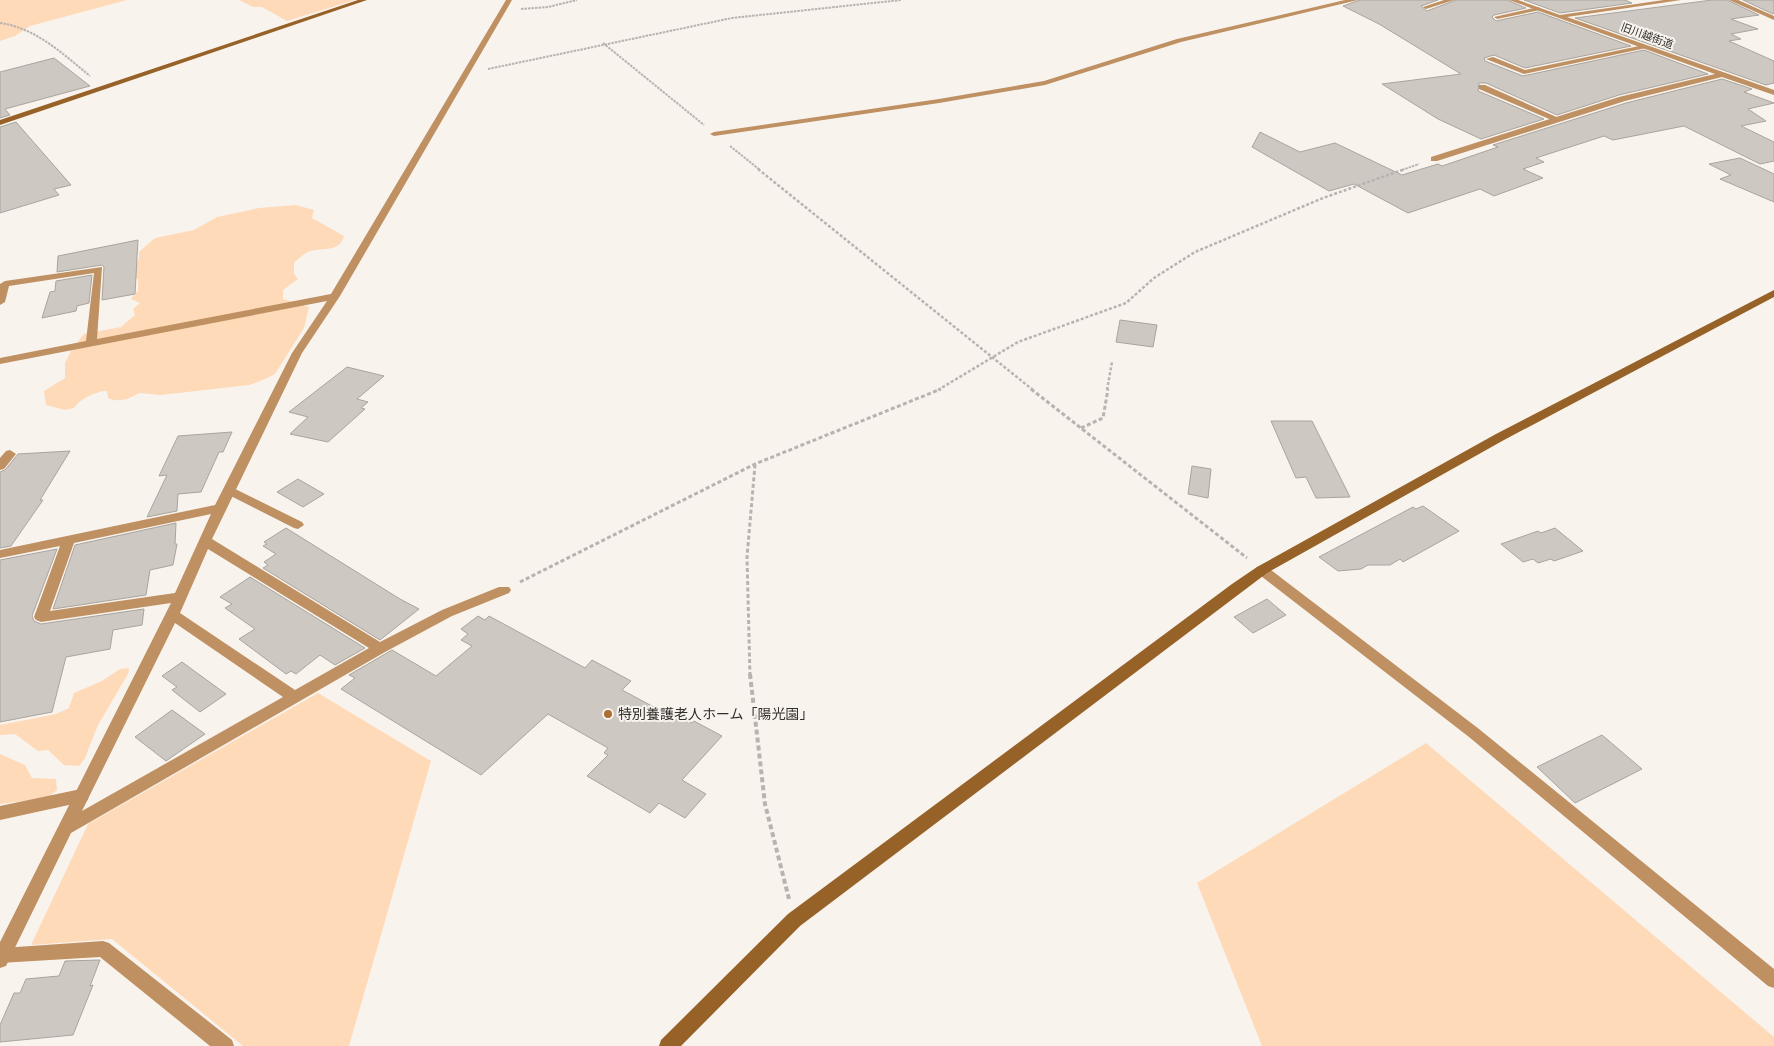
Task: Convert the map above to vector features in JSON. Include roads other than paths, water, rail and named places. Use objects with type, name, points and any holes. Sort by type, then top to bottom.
[{"type":"street","points":[[0,123],[364,0]]},
{"type":"street","points":[[1,958],[172,615],[207,542],[220,508],[297,353],[335,296],[509,0]]},
{"type":"street","points":[[714,134],[939,101],[1045,82],[1179,40],[1299,11],[1355,0]]},
{"type":"street","points":[[1426,7],[1451,0]]},
{"type":"street","name":"旧川越街道","points":[[1512,0],[1774,93]]},
{"type":"street","points":[[1560,17],[1667,0],[1678,0]]},
{"type":"street","points":[[1732,0],[1774,18]]},
{"type":"street","points":[[1497,17],[1538,9]]},
{"type":"street","points":[[1490,59],[1524,72],[1644,47]]},
{"type":"street","points":[[1434,159],[1622,99],[1721,75]]},
{"type":"street","points":[[1482,87],[1557,119]]},
{"type":"street","points":[[0,302],[5,284],[99,269],[91,343]]},
{"type":"street","points":[[668,1046],[794,920],[1237,587],[1262,570],[1508,432],[1774,292]]},
{"type":"street","points":[[0,361],[335,296]]},
{"type":"street","points":[[0,466],[10,454]]},
{"type":"street","points":[[229,490],[298,525]]},
{"type":"street","points":[[0,554],[220,508]]},
{"type":"street","points":[[68,541],[41,617],[180,597]]},
{"type":"street","points":[[207,542],[380,648]]},
{"type":"street","points":[[1262,570],[1474,733],[1774,980]]},
{"type":"street","points":[[65,829],[380,648],[447,613],[504,590]]},
{"type":"street","points":[[172,615],[294,697]]},
{"type":"street","points":[[0,813],[81,796]]},
{"type":"street","points":[[1,958],[103,948],[225,1046]]},
{"type":"place","name":"特別養護老人ホーム「陽光園」","points":[[608,714]]}]
